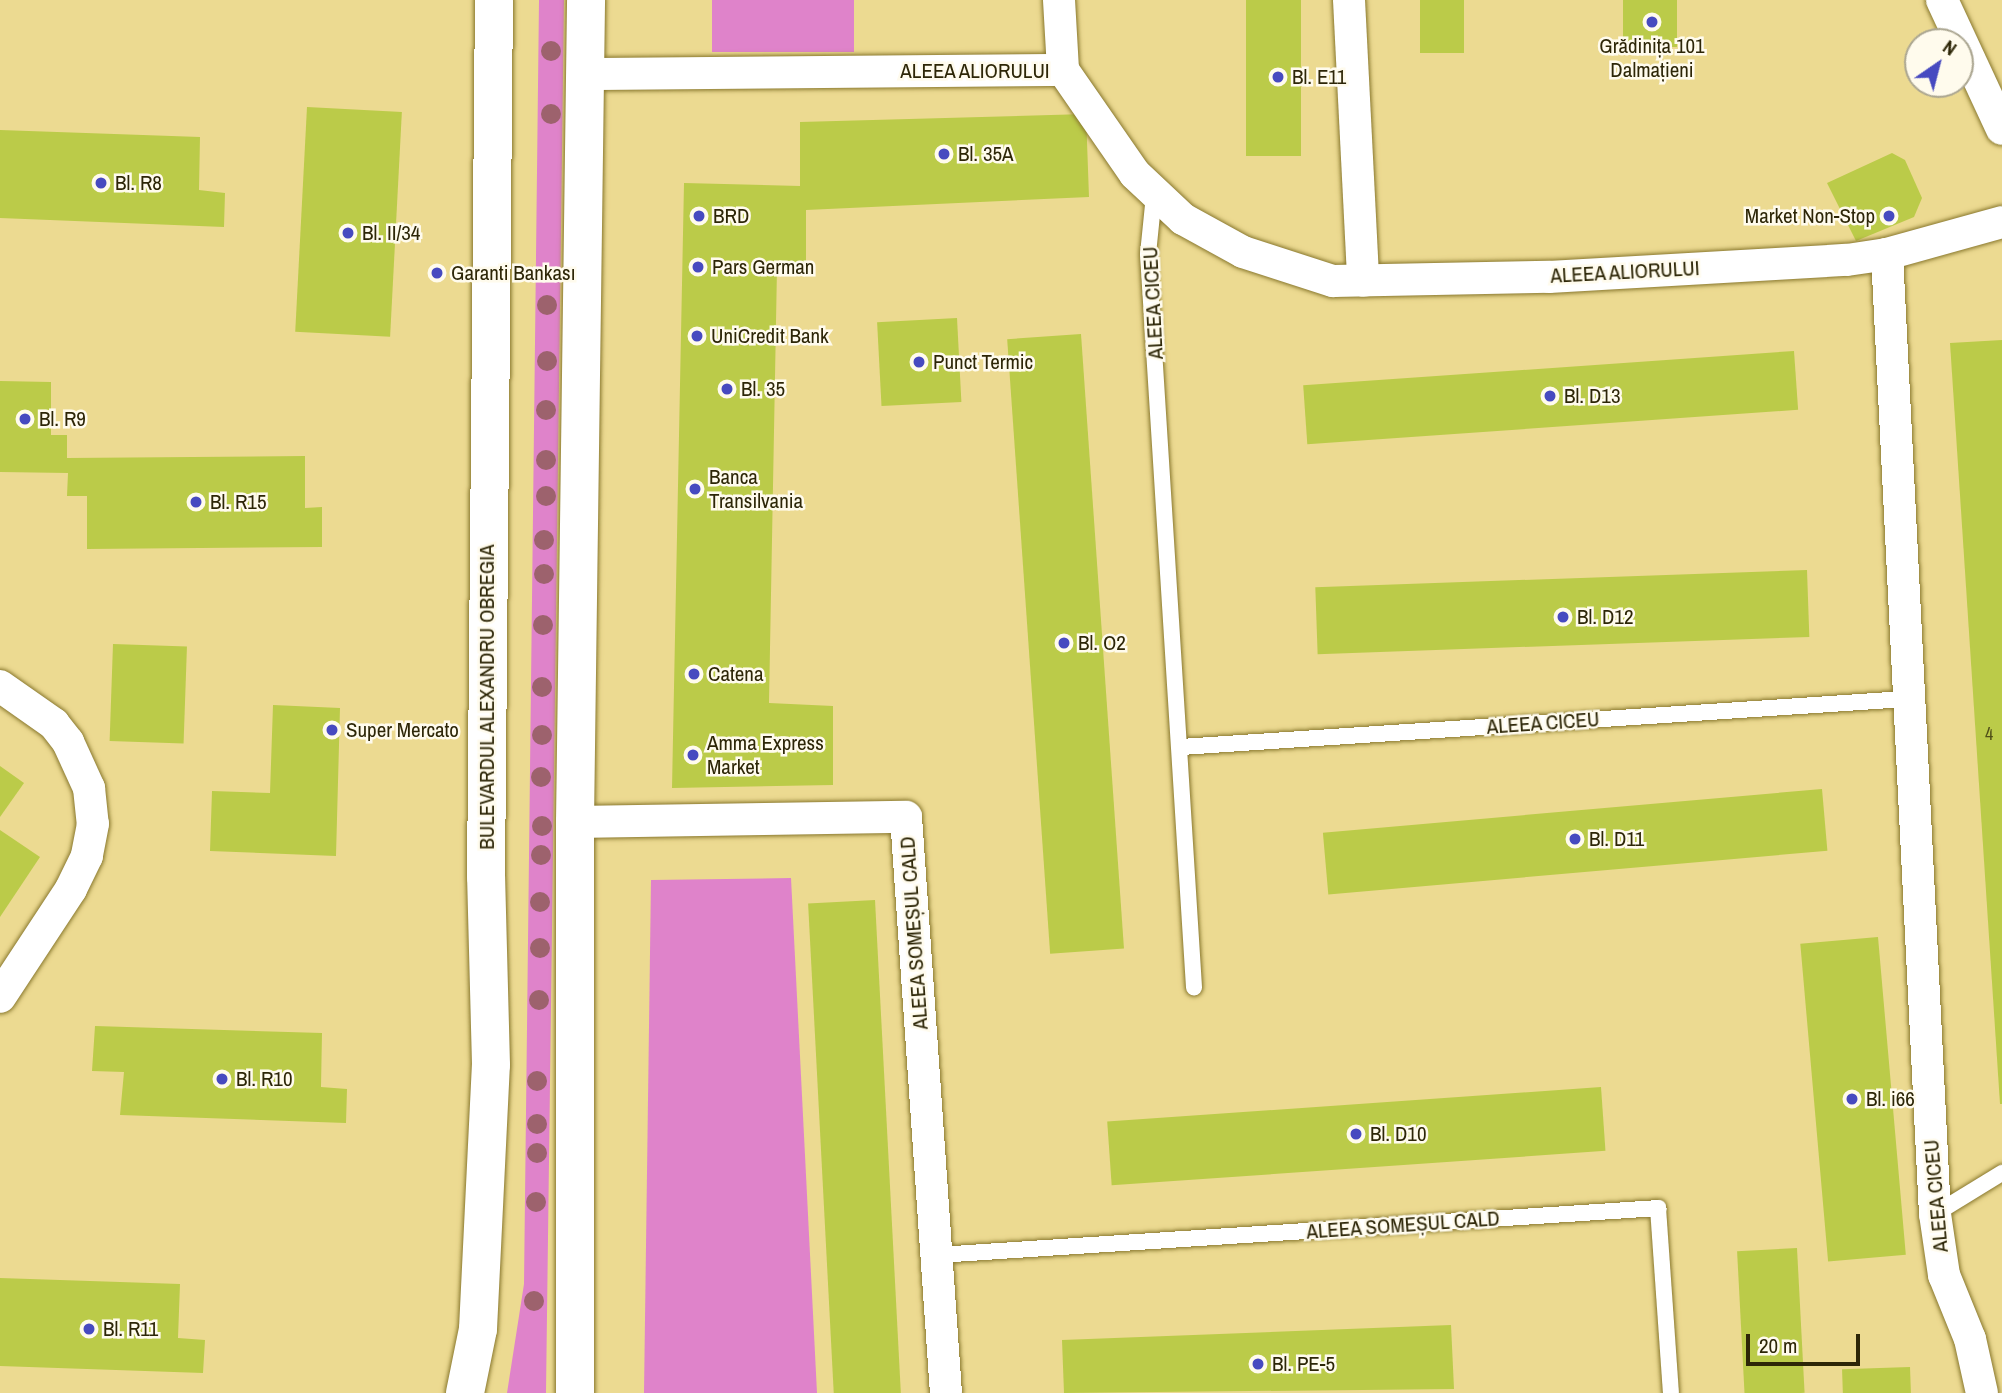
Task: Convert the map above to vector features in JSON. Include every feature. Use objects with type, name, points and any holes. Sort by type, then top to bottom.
[{"type":"main road","name":"BULEVARDUL ALEXANDRU OBREGIA","points":[[465,1393],[478,1329],[491,1065],[486,877],[494,0]]},
{"type":"main road","points":[[575,1393],[575,822],[586,0]]},
{"type":"street","points":[[1059,0],[1063,70]]},
{"type":"street","points":[[1349,0],[1363,281]]},
{"type":"street","points":[[1942,0],[2002,129]]},
{"type":"street","name":"ALEEA ALIORULUI","points":[[585,74],[1063,70],[1154,195],[1210,237],[1301,274],[1363,281],[1549,277],[1887,254],[2002,222]]},
{"type":"street","name":"ALEEA CICEU","points":[[1887,254],[1906,699],[1935,1214],[1944,1275],[1970,1339],[1982,1393]]},
{"type":"street","points":[[0,686],[54,724],[68,742],[89,788],[93,824],[87,856],[71,889],[0,997]]},
{"type":"street","name":"ALEEA SOMEȘUL CALD","points":[[575,822],[906,817],[946,1393]]},
{"type":"lane","name":"ALEEA CICEU","points":[[1154,195],[1148,254],[1194,988]]},
{"type":"lane","name":"ALEEA CICEU","points":[[1181,747],[1906,699]]},
{"type":"lane","points":[[1935,1214],[2002,1173]]},
{"type":"lane","name":"ALEEA SOMEȘUL CALD","points":[[938,1255],[1658,1209],[1671,1393]]},
{"type":"shaded area","points":[[539,0],[564,0],[546,1393],[507,1393],[524,1284]]},
{"type":"shaded area","points":[[712,0],[854,0],[854,52],[712,52]]},
{"type":"shaded area","points":[[791,878],[817,1393],[644,1393],[651,880]]},
{"type":"building","name":"Bl. E11","points":[[1246,0],[1301,0],[1301,156],[1246,156]]},
{"type":"building","points":[[1420,0],[1464,0],[1464,53],[1420,53]]},
{"type":"building","name":"Grădinița 101 Dalmațieni","points":[[1623,0],[1677,0],[1677,47],[1623,47]]},
{"type":"building","name":"Bl. II/34","points":[[307,107],[402,112],[390,337],[295,332]]},
{"type":"building","name":"Bl. 35","points":[[1086,114],[1089,197],[806,210],[806,268],[777,268],[769,703],[833,706],[833,785],[672,788],[684,183],[800,186],[800,122]]},
{"type":"building","name":"Bl. R8","points":[[0,130],[200,137],[199,190],[225,193],[224,227],[0,218]]},
{"type":"building","points":[[1892,153],[1905,160],[1922,198],[1914,217],[1856,241],[1827,183]]},
{"type":"building","name":"Punct Termic","points":[[957,318],[961,402],[882,406],[877,322]]},
{"type":"building","name":"Bl. O2","points":[[1081,334],[1124,948],[1050,954],[1007,339]]},
{"type":"building","points":[[2002,340],[2002,1104],[2000,1104],[1950,343]]},
{"type":"building","name":"Bl. D13","points":[[1794,351],[1798,410],[1307,444],[1303,385]]},
{"type":"building","name":"Bl. R15","points":[[0,381],[51,382],[51,435],[67,435],[67,458],[305,456],[305,508],[322,507],[322,547],[87,549],[87,496],[67,496],[68,473],[0,472]]},
{"type":"building","name":"Bl. D12","points":[[1807,570],[1809,637],[1318,654],[1315,587]]},
{"type":"building","points":[[113,644],[187,647],[184,744],[110,741]]},
{"type":"building","points":[[273,705],[340,708],[336,856],[210,851],[212,791],[270,793]]},
{"type":"building","points":[[0,766],[24,783],[0,817]]},
{"type":"building","name":"Bl. D11","points":[[1822,789],[1827,851],[1328,894],[1323,833]]},
{"type":"building","points":[[0,830],[40,857],[0,917]]},
{"type":"building","points":[[875,900],[901,1393],[834,1393],[808,904]]},
{"type":"building","name":"Bl. i66","points":[[1878,937],[1906,1255],[1828,1262],[1800,944]]},
{"type":"building","name":"Bl. R10","points":[[95,1026],[322,1033],[321,1087],[347,1089],[346,1123],[120,1115],[124,1072],[92,1071]]},
{"type":"building","name":"Bl. D10","points":[[1601,1087],[1605,1151],[1112,1185],[1107,1122]]},
{"type":"building","points":[[1797,1248],[1805,1393],[1745,1393],[1737,1251]]},
{"type":"building","name":"Bl. R11","points":[[0,1278],[180,1284],[178,1338],[205,1340],[203,1373],[0,1366]]},
{"type":"building","name":"Bl. PE-5","points":[[1451,1325],[1454,1389],[1064,1393],[1062,1340]]},
{"type":"building","points":[[1910,1367],[1911,1393],[1843,1393],[1842,1369]]},
{"type":"place","name":"Grădinița 101 Dalmațieni","points":[[1652,22]]},
{"type":"place","name":"Bl. E11","points":[[1278,77]]},
{"type":"place","name":"Bl. 35A","points":[[944,154]]},
{"type":"place","name":"Bl. R8","points":[[101,183]]},
{"type":"place","name":"BRD","points":[[699,216]]},
{"type":"place","name":"Market Non-Stop","points":[[1889,216]]},
{"type":"place","name":"Bl. II/34","points":[[348,233]]},
{"type":"place","name":"Pars German","points":[[698,267]]},
{"type":"place","name":"Garanti Bankası","points":[[437,273]]},
{"type":"place","name":"UniCredit Bank","points":[[697,336]]},
{"type":"place","name":"Punct Termic","points":[[919,362]]},
{"type":"place","name":"Bl. 35","points":[[727,389]]},
{"type":"place","name":"Bl. D13","points":[[1550,396]]},
{"type":"place","name":"Bl. R9","points":[[25,419]]},
{"type":"place","name":"Banca Transilvania","points":[[695,489]]},
{"type":"place","name":"Bl. R15","points":[[196,502]]},
{"type":"place","name":"Bl. D12","points":[[1563,617]]},
{"type":"place","name":"Bl. O2","points":[[1064,643]]},
{"type":"place","name":"Catena","points":[[694,674]]},
{"type":"place","name":"Super Mercato","points":[[332,730]]},
{"type":"place","name":"Amma Express Market","points":[[693,755]]},
{"type":"place","name":"Bl. D11","points":[[1575,839]]},
{"type":"place","name":"Bl. R10","points":[[222,1079]]},
{"type":"place","name":"Bl. i66","points":[[1852,1099]]},
{"type":"place","name":"Bl. D10","points":[[1356,1134]]},
{"type":"place","name":"Bl. R11","points":[[89,1329]]},
{"type":"place","name":"Bl. PE-5","points":[[1258,1364]]}]
